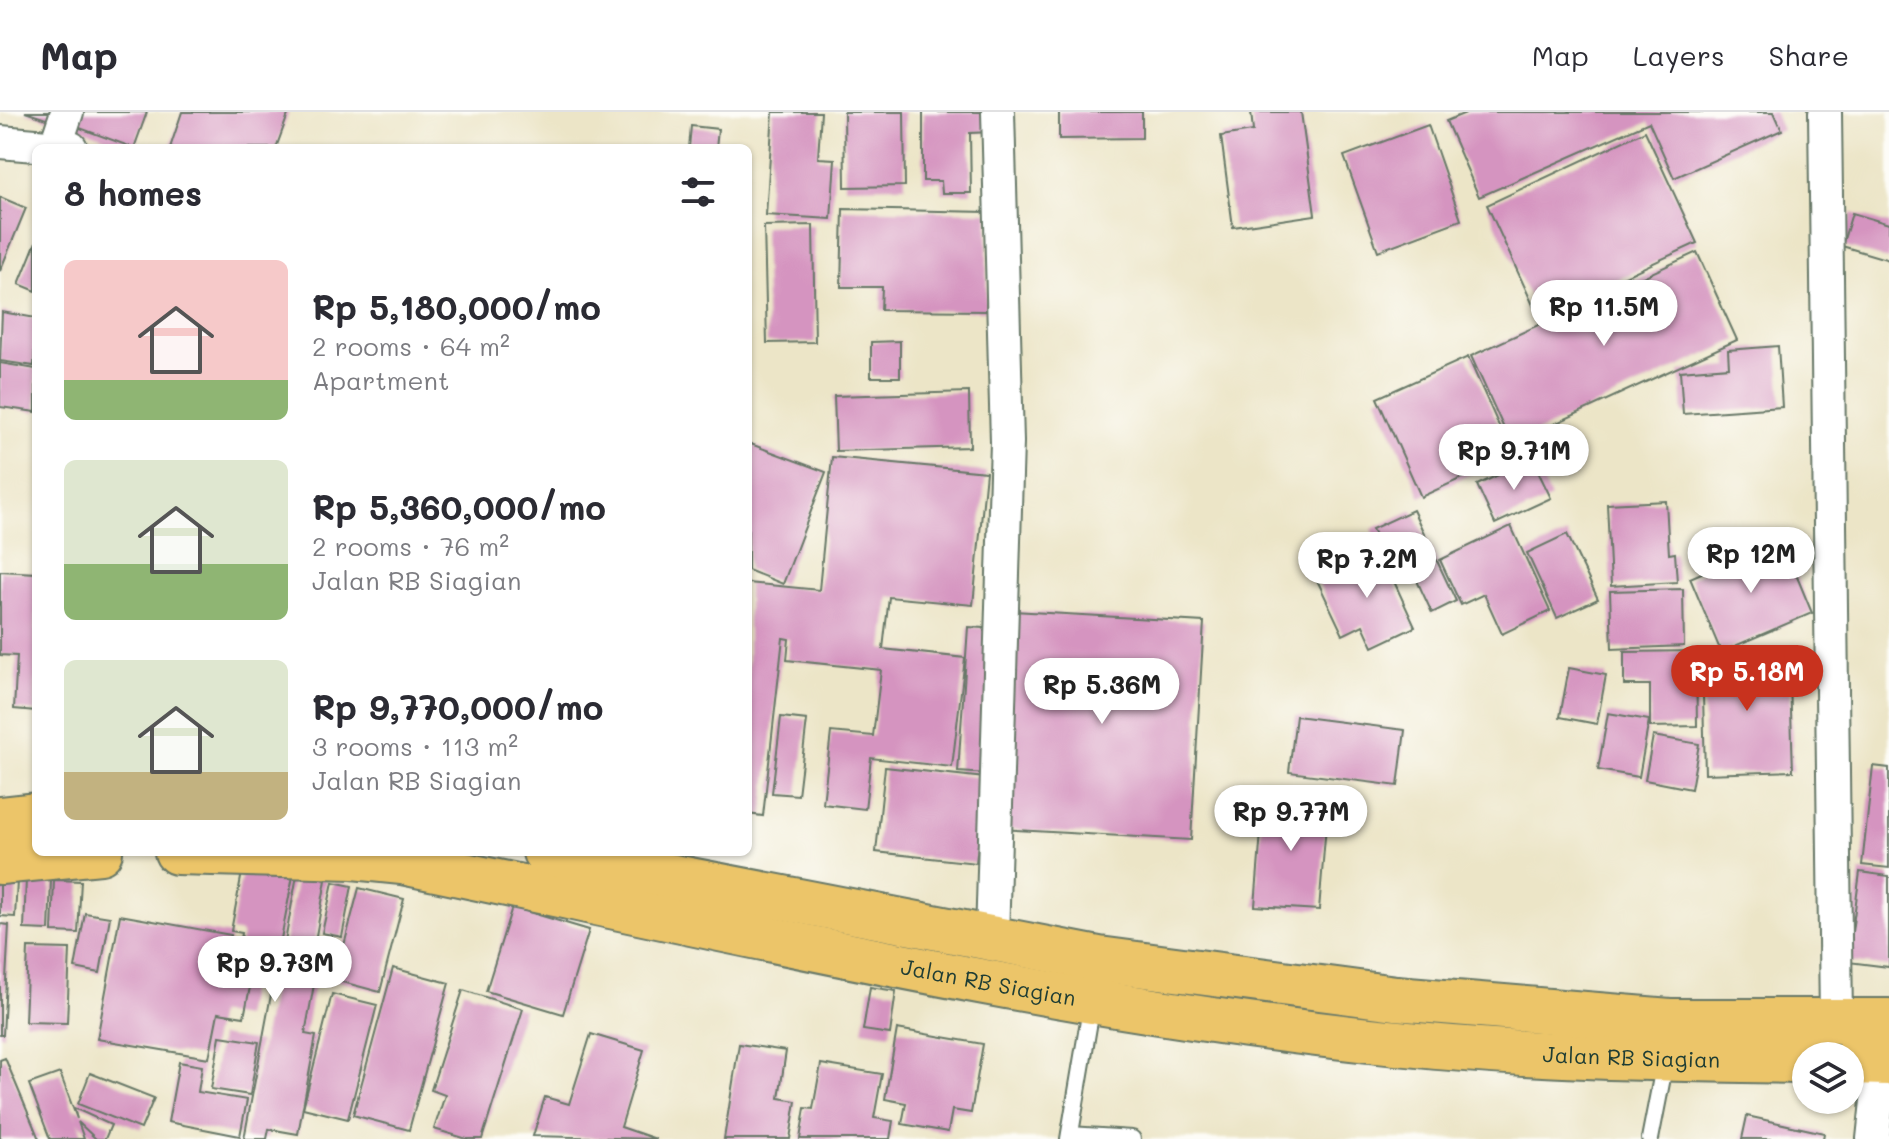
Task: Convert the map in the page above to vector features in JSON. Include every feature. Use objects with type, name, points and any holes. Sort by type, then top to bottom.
[{"type":"highway","points":[[0,819],[32,815]]},
{"type":"highway","points":[[0,862],[60,856]]},
{"type":"highway","name":"Jalan RB Siagian","points":[[318,856],[402,862],[1095,981],[1380,1042],[1666,1059],[1792,1061]]},
{"type":"highway","name":"Jalan RB Siagian","points":[[584,856],[680,866],[992,937],[1095,981],[1396,998],[1670,1021],[1889,1021]]},
{"type":"street","points":[[63,144],[67,112]]},
{"type":"street","points":[[992,937],[1007,442],[998,112]]},
{"type":"street","points":[[1825,112],[1836,1020]]},
{"type":"street","points":[[0,142],[32,144]]},
{"type":"street","points":[[1873,1063],[1873,1139]]},
{"type":"lane","points":[[1095,981],[1070,1137],[1132,1139]]},
{"type":"lane","points":[[1650,1139],[1666,1059]]},
{"type":"building","points":[[25,112],[58,112],[55,122]]},
{"type":"building","points":[[82,112],[147,112],[135,144],[123,144],[77,127]]},
{"type":"building","points":[[182,112],[289,112],[277,144],[171,144]]},
{"type":"building","points":[[773,112],[821,112],[818,158],[835,159],[831,219],[766,215]]},
{"type":"building","points":[[844,112],[904,112],[905,186],[845,187]]},
{"type":"building","points":[[923,112],[991,112],[991,132],[970,133],[971,193],[942,193],[941,181],[923,181]]},
{"type":"building","points":[[1059,112],[1142,112],[1142,138],[1059,139]]},
{"type":"building","points":[[1251,112],[1301,112],[1315,215],[1233,227],[1221,136],[1253,131]]},
{"type":"building","points":[[1468,112],[1774,112],[1782,130],[1674,178],[1649,122],[1479,197],[1446,121]]},
{"type":"building","points":[[1428,125],[1461,220],[1378,251],[1344,156]]},
{"type":"building","points":[[691,126],[718,129],[716,144],[689,144]]},
{"type":"building","points":[[1645,131],[1697,243],[1538,316],[1487,205]]},
{"type":"building","points":[[0,197],[26,208],[0,271]]},
{"type":"building","points":[[843,209],[988,212],[986,311],[881,310],[882,287],[841,287]]},
{"type":"building","points":[[1852,213],[1889,224],[1889,260],[1842,246]]},
{"type":"building","points":[[813,225],[815,342],[767,343],[764,226]]},
{"type":"building","points":[[32,252],[32,289],[19,284]]},
{"type":"building","points":[[1697,252],[1737,340],[1511,444],[1471,356]]},
{"type":"building","points":[[2,312],[32,317],[32,366],[0,361]]},
{"type":"building","points":[[900,341],[900,377],[871,377],[871,342]]},
{"type":"building","points":[[1778,346],[1782,407],[1683,414],[1680,371],[1729,367],[1728,350]]},
{"type":"building","points":[[1468,357],[1512,455],[1421,497],[1377,398]]},
{"type":"building","points":[[0,363],[32,368],[32,411],[0,407]]},
{"type":"building","points":[[969,392],[970,447],[836,451],[834,396]]},
{"type":"building","points":[[752,444],[826,472],[783,584],[752,572]]},
{"type":"building","points":[[832,457],[986,472],[973,605],[889,597],[883,649],[965,658],[952,767],[871,758],[865,809],[823,804],[831,732],[873,736],[881,670],[787,660],[789,639],[783,638],[763,816],[752,815],[752,583],[819,590]]},
{"type":"building","points":[[1532,459],[1551,498],[1495,524],[1477,485]]},
{"type":"building","points":[[1666,501],[1669,554],[1675,553],[1677,582],[1611,586],[1607,504]]},
{"type":"building","points":[[1413,510],[1456,601],[1432,613],[1413,572],[1396,580],[1372,529]]},
{"type":"building","points":[[1511,526],[1550,611],[1502,634],[1484,594],[1461,605],[1440,560]]},
{"type":"building","points":[[1567,534],[1598,599],[1557,618],[1527,553]]},
{"type":"building","points":[[1781,538],[1812,613],[1721,652],[1690,578]]},
{"type":"building","points":[[1380,551],[1415,627],[1373,647],[1363,625],[1343,635],[1317,580]]},
{"type":"building","points":[[0,571],[32,573],[32,711],[14,709],[17,656],[0,655]]},
{"type":"building","points":[[1683,589],[1684,646],[1612,649],[1610,591]]},
{"type":"building","points":[[1013,611],[1204,622],[1191,840],[999,829]]},
{"type":"building","points":[[968,627],[999,629],[989,774],[958,772]]},
{"type":"building","points":[[1696,651],[1697,726],[1650,727],[1650,685],[1624,685],[1624,652]]},
{"type":"building","points":[[1789,652],[1793,771],[1705,774],[1702,655]]},
{"type":"building","points":[[1569,668],[1606,675],[1597,724],[1560,717]]},
{"type":"building","points":[[1608,713],[1649,720],[1639,777],[1598,770]]},
{"type":"building","points":[[1296,716],[1405,730],[1398,786],[1289,772]]},
{"type":"building","points":[[781,717],[807,720],[798,795],[772,793]]},
{"type":"building","points":[[1653,736],[1699,744],[1691,789],[1645,780]]},
{"type":"building","points":[[1873,766],[1889,768],[1889,868],[1862,865]]},
{"type":"building","points":[[885,767],[985,778],[976,863],[876,852]]},
{"type":"building","points":[[1264,795],[1328,800],[1319,910],[1255,906]]},
{"type":"building","points":[[243,867],[293,876],[277,960],[317,968],[305,1034],[316,1036],[298,1134],[269,1129],[267,1139],[244,1139],[273,984],[234,977],[242,933],[231,931]]},
{"type":"building","points":[[1860,872],[1889,876],[1889,967],[1848,962]]},
{"type":"building","points":[[297,875],[326,880],[312,958],[283,953]]},
{"type":"building","points":[[26,879],[51,880],[49,930],[24,929]]},
{"type":"building","points":[[0,880],[17,881],[15,917],[0,916]]},
{"type":"building","points":[[54,880],[81,881],[78,933],[52,932]]},
{"type":"building","points":[[333,882],[352,886],[342,937],[322,933]]},
{"type":"building","points":[[359,888],[404,899],[380,992],[335,980]]},
{"type":"building","points":[[512,907],[589,930],[563,1014],[486,991]]},
{"type":"building","points":[[85,913],[110,917],[100,973],[75,968]]},
{"type":"building","points":[[120,915],[231,935],[223,983],[250,987],[244,1017],[218,1013],[209,1058],[97,1039]]},
{"type":"building","points":[[0,924],[9,925],[3,1035],[0,1035]]},
{"type":"building","points":[[28,948],[70,949],[67,1023],[25,1022]]},
{"type":"building","points":[[393,968],[449,983],[409,1130],[353,1115]]},
{"type":"building","points":[[870,987],[896,991],[890,1034],[863,1030]]},
{"type":"building","points":[[463,990],[523,1009],[482,1139],[467,1139],[434,1129],[445,1095],[431,1090]]},
{"type":"building","points":[[332,994],[377,1005],[348,1119],[303,1108]]},
{"type":"building","points":[[897,1029],[983,1044],[971,1113],[952,1110],[948,1132],[902,1124],[906,1103],[885,1099]]},
{"type":"building","points":[[591,1034],[644,1050],[621,1127],[656,1139],[533,1136],[545,1097],[569,1104]]},
{"type":"building","points":[[220,1036],[259,1042],[250,1095],[211,1089]]},
{"type":"building","points":[[739,1044],[786,1051],[779,1098],[796,1101],[790,1139],[724,1139]]},
{"type":"building","points":[[5,1058],[39,1139],[0,1139],[0,1060]]},
{"type":"building","points":[[179,1062],[202,1066],[198,1092],[247,1100],[240,1136],[168,1122]]},
{"type":"building","points":[[821,1064],[882,1074],[874,1118],[893,1121],[890,1139],[800,1139],[805,1108],[813,1109]]},
{"type":"building","points":[[60,1073],[77,1119],[74,1108],[111,1125],[105,1139],[96,1139],[78,1122],[84,1139],[50,1139],[29,1084]]},
{"type":"building","points":[[90,1073],[154,1098],[141,1129],[78,1104]]},
{"type":"building","points":[[1747,1116],[1824,1133],[1823,1139],[1742,1139]]}]
